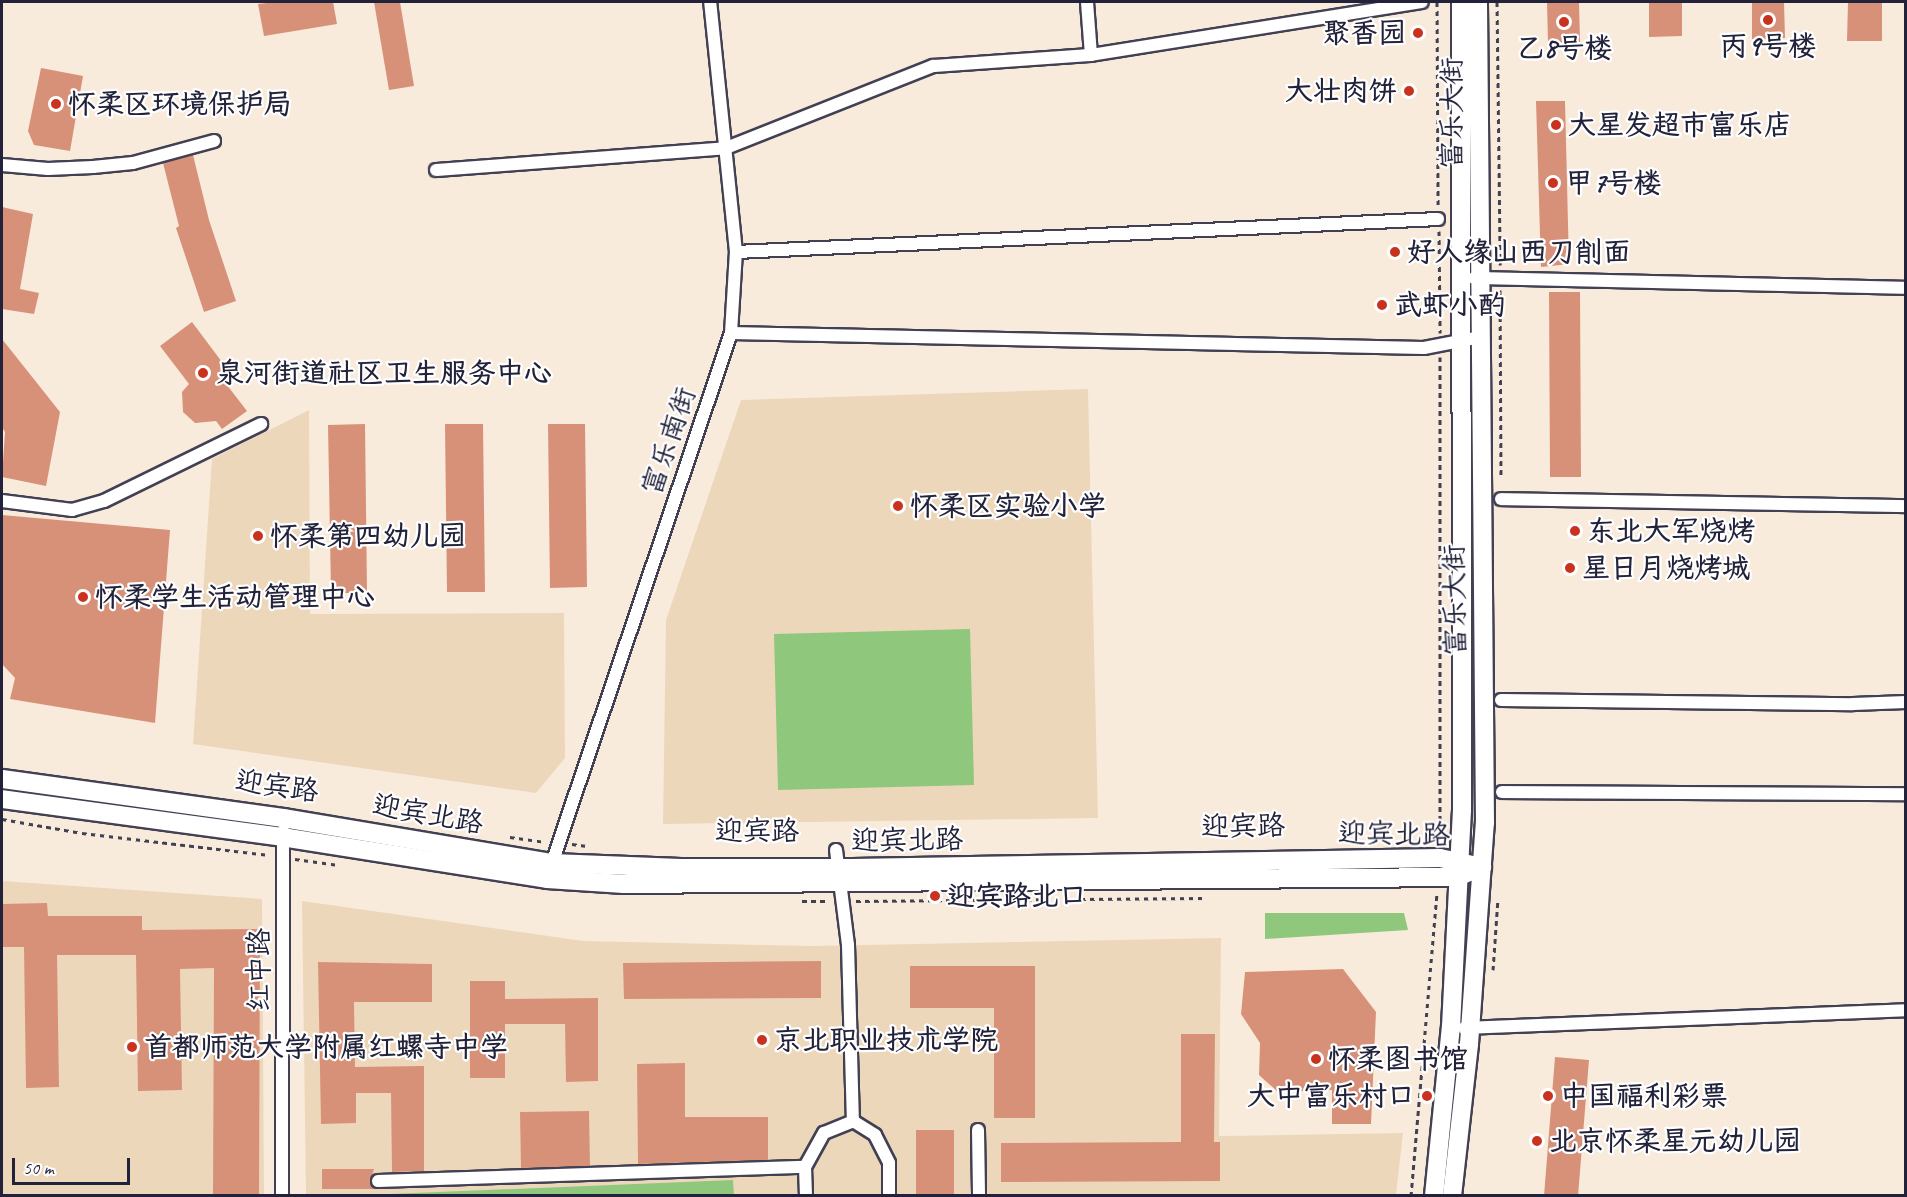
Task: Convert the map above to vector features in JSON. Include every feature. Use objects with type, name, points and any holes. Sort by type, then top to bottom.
[{"type":"main road","name":"富乐大街","points":[[1434,1196],[1451,1027],[1461,840],[1461,2]]},
{"type":"main road","name":"富乐大街","points":[[1452,1196],[1470,1028],[1485,823],[1478,2]]},
{"type":"main road","name":"迎宾北路","points":[[2,778],[284,818],[624,884],[838,867],[1440,850],[1458,869]]},
{"type":"main road","name":"迎宾北路","points":[[2,799],[550,871]]},
{"type":"main road","name":"迎宾北路","points":[[838,867],[1438,877],[1458,869],[1482,867]]},
{"type":"street","name":"富乐南街","points":[[550,871],[731,333],[736,252],[710,2]]},
{"type":"street","points":[[1087,2],[1091,55]]},
{"type":"street","points":[[436,170],[726,148],[933,66],[1091,55],[1422,2]]},
{"type":"street","points":[[2,165],[48,169],[133,163],[214,141]]},
{"type":"street","points":[[736,252],[1438,219]]},
{"type":"street","points":[[1461,278],[1905,288]]},
{"type":"street","points":[[731,333],[1424,348],[1462,342],[1480,336]]},
{"type":"street","points":[[2,501],[72,510],[104,501],[261,424]]},
{"type":"street","points":[[1501,499],[1905,506]]},
{"type":"street","points":[[1501,700],[1853,704],[1905,702]]},
{"type":"street","points":[[1502,792],[1905,794]]},
{"type":"street","name":"红中路","points":[[282,1196],[282,837],[284,818]]},
{"type":"street","points":[[838,867],[848,945],[853,1121]]},
{"type":"street","points":[[1451,1027],[1905,1010]]},
{"type":"street","points":[[806,1196],[805,1167],[824,1133],[853,1121]]},
{"type":"street","points":[[853,1121],[875,1135],[889,1163],[889,1196]]},
{"type":"street","points":[[978,1130],[979,1196]]},
{"type":"street","points":[[378,1181],[805,1167]]},
{"type":"path","name":"富乐大街","points":[[1437,2],[1440,850]]},
{"type":"path","points":[[502,836],[591,847]]},
{"type":"path","points":[[1430,841],[1440,850],[1461,840]]},
{"type":"path","points":[[1411,1196],[1438,877]]},
{"type":"shaded area","name":"怀柔区实验小学","points":[[1088,389],[1098,818],[663,824],[666,620],[741,400]]},
{"type":"shaded area","name":"怀柔第四幼儿园","points":[[309,410],[310,614],[564,613],[565,758],[536,793],[193,744],[212,459]]},
{"type":"shaded area","name":"首都师范大学附属红螺寺中学","points":[[2,881],[262,899],[264,1195],[2,1195]]},
{"type":"shaded area","name":"京北职业技术学院","points":[[302,901],[583,941],[812,946],[1221,938],[1219,1136],[1403,1133],[1396,1195],[306,1195]]},
{"type":"green space","points":[[970,629],[974,785],[778,790],[774,634]]},
{"type":"green space","points":[[1265,913],[1404,913],[1408,930],[1265,939]]},
{"type":"green space","points":[[733,1180],[734,1196],[366,1195]]},
{"type":"building","points":[[333,2],[337,24],[264,36],[258,4]]},
{"type":"building","points":[[374,2],[400,2],[414,86],[389,90]]},
{"type":"building","name":"乙8号楼","points":[[1547,2],[1579,2],[1580,42],[1548,43]]},
{"type":"building","points":[[1649,2],[1682,2],[1682,36],[1649,37]]},
{"type":"building","name":"丙9号楼","points":[[1752,2],[1784,2],[1785,38],[1752,39]]},
{"type":"building","points":[[1848,2],[1882,2],[1882,41],[1847,41]]},
{"type":"building","name":"怀柔区环境保护局","points":[[41,68],[83,76],[70,151],[34,145],[28,131]]},
{"type":"building","name":"甲7号楼","points":[[1536,101],[1565,101],[1569,264],[1541,267]]},
{"type":"building","points":[[193,155],[209,220],[236,301],[204,312],[176,228],[179,226],[163,163]]},
{"type":"building","points":[[2,207],[33,214],[20,289],[39,293],[34,314],[2,309]]},
{"type":"building","points":[[1549,292],[1580,292],[1581,477],[1550,477]]},
{"type":"building","name":"泉河街道社区卫生服务中心","points":[[192,322],[228,370],[220,376],[247,411],[222,429],[216,421],[195,423],[183,412],[182,392],[189,384],[160,346]]},
{"type":"building","points":[[2,339],[60,412],[46,486],[2,477],[5,432],[2,427]]},
{"type":"building","points":[[365,424],[367,593],[331,593],[328,425]]},
{"type":"building","points":[[445,424],[483,424],[485,592],[447,592]]},
{"type":"building","points":[[548,424],[585,424],[587,587],[550,588]]},
{"type":"building","name":"怀柔学生活动管理中心","points":[[2,515],[170,530],[155,723],[10,699],[15,678],[2,664]]},
{"type":"building","points":[[47,903],[48,916],[142,916],[142,930],[260,929],[259,1196],[213,1196],[214,968],[180,969],[182,1090],[138,1091],[136,955],[57,955],[59,1087],[26,1088],[24,947],[2,947],[2,904]]},
{"type":"building","points":[[821,961],[821,998],[624,999],[623,963]]},
{"type":"building","points":[[318,962],[432,964],[432,1002],[354,1002],[355,1067],[424,1066],[424,1171],[392,1172],[391,1093],[356,1093],[356,1123],[321,1124]]},
{"type":"building","points":[[910,966],[1035,966],[1035,1118],[994,1118],[994,1008],[910,1008]]},
{"type":"building","name":"怀柔图书馆","points":[[1343,969],[1376,1012],[1371,1124],[1332,1124],[1332,1090],[1278,1092],[1259,1075],[1260,1043],[1241,1014],[1245,972]]},
{"type":"building","points":[[470,981],[505,981],[505,999],[598,998],[598,1081],[566,1082],[565,1024],[505,1024],[505,1078],[470,1078]]},
{"type":"building","points":[[1181,1034],[1215,1034],[1214,1142],[1220,1142],[1220,1181],[1001,1182],[1001,1143],[1181,1142]]},
{"type":"building","points":[[1555,1057],[1589,1060],[1578,1196],[1544,1196]]},
{"type":"building","points":[[685,1063],[685,1117],[768,1117],[768,1160],[638,1164],[637,1064]]},
{"type":"building","points":[[589,1111],[590,1166],[521,1168],[520,1112]]},
{"type":"building","points":[[916,1130],[954,1130],[954,1196],[916,1196]]},
{"type":"building","points":[[322,1169],[374,1169],[370,1181],[374,1189],[322,1189]]},
{"type":"place","name":"丙9号楼","points":[[1768,20]]},
{"type":"place","name":"乙8号楼","points":[[1564,22]]},
{"type":"place","name":"聚香园","points":[[1418,33]]},
{"type":"place","name":"大壮肉饼","points":[[1409,91]]},
{"type":"place","name":"怀柔区环境保护局","points":[[56,104]]},
{"type":"place","name":"大星发超市富乐店","points":[[1556,125]]},
{"type":"place","name":"甲7号楼","points":[[1553,183]]},
{"type":"place","name":"好人缘山西刀削面","points":[[1395,252]]},
{"type":"place","name":"武虾小酌","points":[[1382,305]]},
{"type":"place","name":"泉河街道社区卫生服务中心","points":[[203,373]]},
{"type":"place","name":"怀柔区实验小学","points":[[898,506]]},
{"type":"place","name":"东北大军烧烤","points":[[1575,531]]},
{"type":"place","name":"怀柔第四幼儿园","points":[[258,536]]},
{"type":"place","name":"星日月烧烤城","points":[[1570,568]]},
{"type":"place","name":"怀柔学生活动管理中心","points":[[83,597]]},
{"type":"place","name":"迎宾路北口","points":[[935,896]]},
{"type":"place","name":"京北职业技术学院","points":[[762,1040]]},
{"type":"place","name":"首都师范大学附属红螺寺中学","points":[[132,1047]]},
{"type":"place","name":"怀柔图书馆","points":[[1316,1059]]},
{"type":"place","name":"大中富乐村口","points":[[1427,1096]]},
{"type":"place","name":"中国福利彩票","points":[[1548,1096]]},
{"type":"place","name":"北京怀柔星元幼儿园","points":[[1537,1141]]}]
